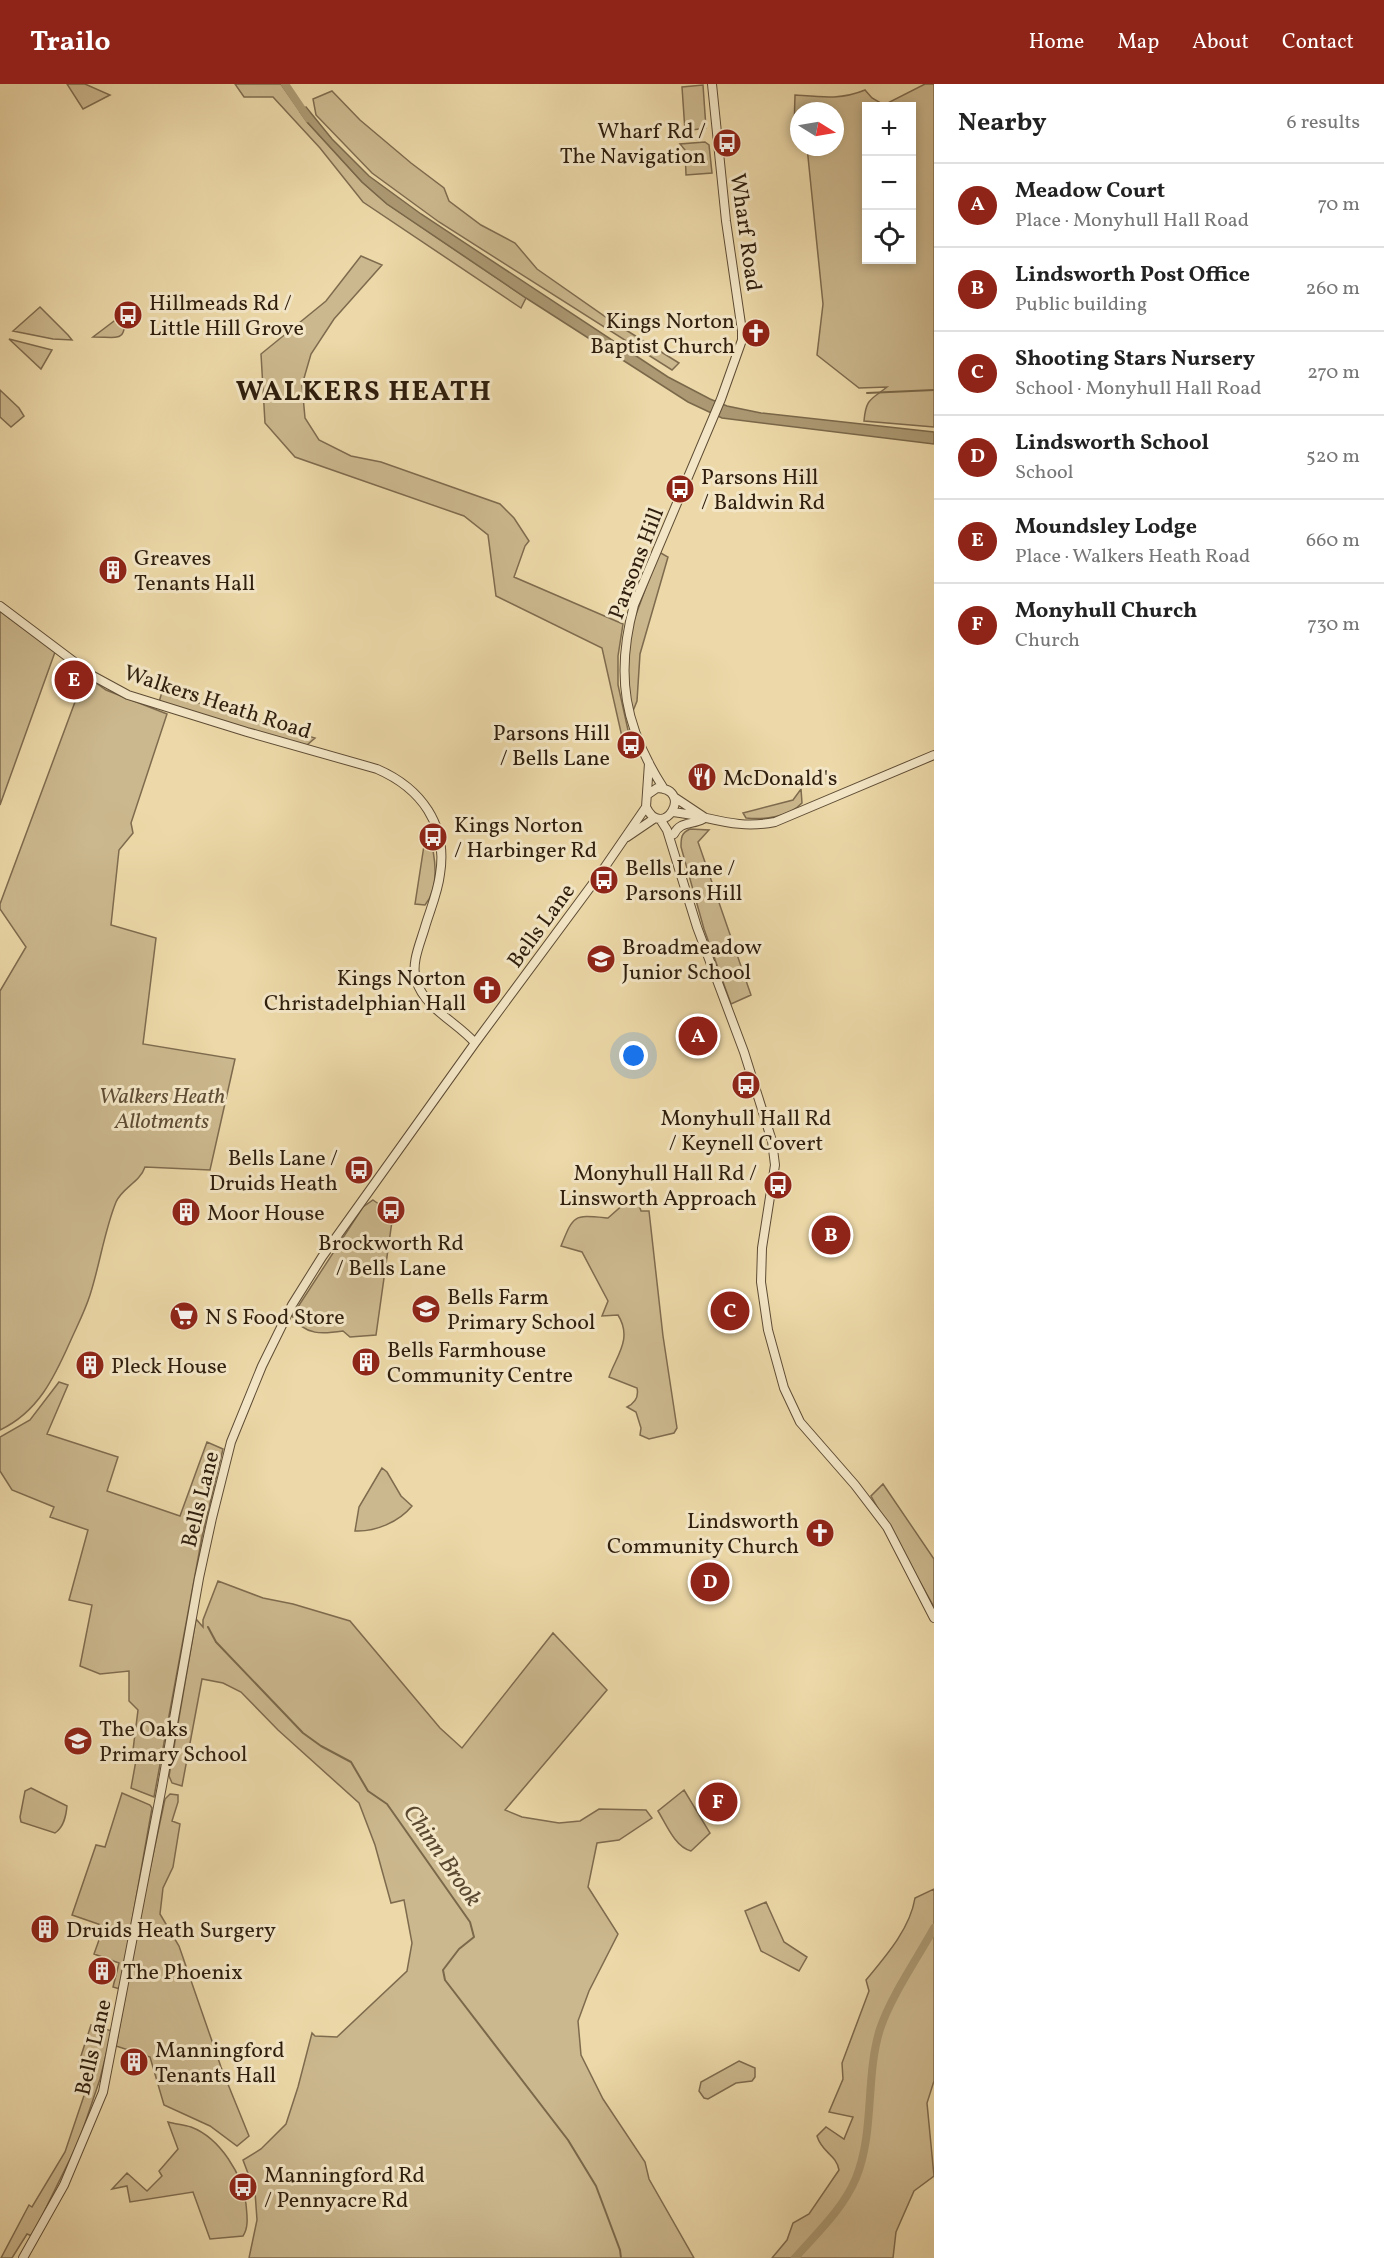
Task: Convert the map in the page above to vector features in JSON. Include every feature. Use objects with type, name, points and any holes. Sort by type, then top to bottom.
[{"type":"street","name":"Wharf Road","points":[[712,84],[726,221],[742,334],[741,344],[714,416]]},
{"type":"street","name":"Parsons Hill","points":[[664,789],[631,721],[624,684],[624,648],[634,605],[714,416]]},
{"type":"street","name":"Walkers Heath Road","points":[[0,606],[93,676],[117,691],[155,705],[377,769],[401,780],[412,790],[430,813],[440,844],[441,866],[414,971],[418,987],[430,1003],[475,1043]]},
{"type":"street","points":[[657,818],[672,813],[737,825],[775,822],[934,755]]},
{"type":"street","name":"Parsons Hill","points":[[647,795],[649,762]]},
{"type":"street","points":[[706,819],[664,789],[657,788],[647,795],[646,807],[649,813],[665,824],[674,848],[684,887],[712,971],[750,1070],[772,1141],[775,1165],[762,1248],[761,1281],[768,1330],[784,1388],[800,1422],[855,1485],[887,1527],[934,1618]]},
{"type":"street","points":[[674,797],[675,806],[672,813],[674,848]]},
{"type":"street","name":"Bells Lane","points":[[23,2258],[64,2185],[103,2092],[162,1786],[199,1578],[231,1442],[273,1344],[298,1295],[322,1257],[646,807]]},
{"type":"street","name":"Bells Lane","points":[[624,840],[657,818]]},
{"type":"street","points":[[674,834],[677,828],[686,823],[706,819]]},
{"type":"green space","points":[[67,84],[85,84],[110,95],[83,109]]},
{"type":"green space","points":[[235,84],[281,84],[308,123],[362,182],[387,204],[526,298],[521,308],[363,202],[320,148],[273,97],[244,97]]},
{"type":"green space","points":[[925,84],[934,84],[934,427],[864,421],[868,404],[873,397],[887,387],[859,388],[817,355],[823,304],[808,156],[844,156],[844,102],[795,102],[795,95],[839,97],[865,90],[879,102],[862,102],[862,264],[916,264],[916,102],[890,102]]},
{"type":"green space","points":[[703,85],[706,128],[685,131],[682,87]]},
{"type":"green space","points":[[332,91],[360,120],[444,188],[449,201],[481,225],[515,243],[537,269],[613,322],[679,363],[672,370],[439,222],[372,173],[316,115],[313,99]]},
{"type":"green space","points":[[705,142],[709,145],[712,173],[686,175],[685,150],[680,144]]},
{"type":"green space","points":[[361,256],[382,265],[334,319],[311,354],[302,385],[305,418],[319,440],[351,456],[381,462],[500,504],[514,518],[529,541],[514,577],[623,624],[618,656],[618,685],[630,739],[622,737],[602,648],[496,596],[488,535],[464,516],[295,457],[265,423],[261,354],[326,301]]},
{"type":"green space","points":[[40,307],[72,340],[53,339],[13,331]]},
{"type":"green space","points":[[126,312],[123,334],[115,337],[93,337]]},
{"type":"green space","points":[[9,339],[52,350],[41,369]]},
{"type":"green space","points":[[0,390],[24,416],[11,427],[0,417]]},
{"type":"green space","points":[[659,552],[668,557],[640,654],[637,701],[633,711],[626,685],[631,628]]},
{"type":"green space","points":[[0,611],[55,652],[0,805]]},
{"type":"green space","name":"Walkers Heath Allotments","points":[[85,675],[106,690],[167,714],[131,823],[133,833],[119,850],[111,925],[156,938],[143,1044],[235,1059],[210,1170],[145,1167],[139,1177],[122,1193],[116,1202],[108,1225],[88,1301],[58,1368],[35,1404],[13,1423],[0,1430],[0,991],[26,947],[0,909],[0,904]]},
{"type":"green space","points":[[162,692],[315,738],[307,745],[297,744],[159,702]]},
{"type":"green space","points":[[801,789],[802,803],[790,812],[768,818],[753,819],[746,818],[743,813],[793,800]]},
{"type":"green space","points":[[427,826],[434,856],[435,877],[430,897],[425,905],[415,904]]},
{"type":"green space","points":[[690,829],[709,830],[698,842],[751,995],[731,1004],[704,929],[681,847],[682,836]]},
{"type":"green space","points":[[637,1199],[641,1211],[649,1211],[663,1336],[677,1428],[674,1433],[649,1439],[640,1435],[641,1428],[636,1412],[627,1407],[636,1399],[637,1388],[609,1377],[624,1340],[624,1332],[618,1315],[602,1316],[608,1301],[582,1252],[561,1246],[572,1222],[576,1219],[581,1217],[608,1218],[625,1203]]},
{"type":"green space","points":[[373,1200],[393,1214],[376,1335],[350,1337],[343,1331],[322,1333],[303,1327],[292,1316],[363,1207]]},
{"type":"green space","points":[[59,1382],[68,1385],[47,1434],[118,1457],[107,1491],[180,1516],[207,1442],[223,1449],[202,1537],[154,1797],[131,1788],[137,1755],[133,1750],[138,1710],[129,1701],[129,1671],[100,1674],[80,1666],[92,1605],[69,1600],[88,1530],[50,1517],[54,1507],[12,1490],[0,1471],[0,1437],[30,1420]]},
{"type":"green space","points":[[382,1468],[387,1472],[401,1496],[412,1506],[407,1512],[386,1525],[371,1530],[355,1531],[359,1507]]},
{"type":"green space","points":[[883,1484],[934,1559],[934,1607],[871,1496]]},
{"type":"green space","points":[[218,1581],[263,1598],[293,1604],[350,1621],[440,1728],[462,1748],[553,1633],[607,1690],[505,1810],[522,1817],[559,1823],[580,1821],[599,1809],[646,1810],[652,1818],[619,1840],[597,1843],[588,1887],[618,1934],[589,1991],[578,2021],[581,2055],[603,2099],[645,2162],[649,2179],[694,2258],[249,2258],[257,2220],[255,2192],[243,2160],[261,2149],[286,2124],[312,2033],[315,2036],[337,2037],[407,1971],[412,1943],[404,1900],[391,1903],[375,1845],[359,1803],[278,1730],[241,1692],[223,1683],[202,1679],[182,1786],[172,1783],[169,1776],[196,1619],[203,1627],[203,1620]]},
{"type":"green space","points":[[31,1788],[67,1806],[62,1824],[55,1833],[21,1822],[25,1791]]},
{"type":"green space","points":[[684,1790],[710,1833],[691,1851],[680,1845],[658,1811]]},
{"type":"green space","points":[[122,1793],[152,1808],[120,1989],[113,1987],[119,1963],[94,1954],[104,1926],[72,1915],[96,1845],[105,1847]]},
{"type":"green space","points":[[170,1794],[178,1795],[172,1821],[180,1824],[173,1867],[163,1888],[160,1914],[179,1946],[221,2067],[249,2136],[237,2146],[210,2126],[164,2105],[150,2057],[116,2046],[139,1920],[165,1799]]},
{"type":"green space","points":[[934,1889],[934,2081],[927,2103],[934,2176],[914,2191],[896,2232],[893,2258],[772,2258],[787,2240],[793,2223],[809,2214],[839,2170],[835,2160],[819,2142],[817,2136],[826,2127],[844,2139],[853,2117],[829,2112],[843,2079],[842,2063],[869,1991],[866,1980],[902,1932],[915,1898]]},
{"type":"green space","points":[[766,1902],[784,1942],[807,1957],[799,1971],[761,1951],[745,1911]]},
{"type":"green space","points":[[91,2025],[112,2031],[100,2079],[79,2141],[32,2236],[27,2234],[12,2258],[1,2258],[29,2205],[32,2207],[65,2152],[93,2069],[79,2062]]},
{"type":"green space","points":[[739,2061],[755,2068],[755,2077],[752,2081],[736,2083],[708,2099],[704,2098],[699,2091],[701,2082]]},
{"type":"green space","points":[[168,2122],[202,2132],[228,2159],[244,2193],[247,2221],[243,2236],[210,2239],[193,2192],[130,2202],[127,2186],[112,2189],[127,2173],[147,2191],[162,2176],[159,2171],[178,2149]]},
{"type":"shaded area","points":[[306,107],[332,139],[369,176],[421,214],[668,377],[727,406],[761,413],[934,432],[934,444],[722,418],[688,402],[526,298],[387,204],[362,182],[308,123],[300,112]]},
{"type":"waterway","points":[[285,84],[308,118]]},
{"type":"waterway","points":[[867,393],[934,390]]},
{"type":"waterway","name":"Chinn Brook","points":[[208,1627],[216,1642],[303,1733],[321,1746],[351,1762],[368,1791],[387,1804],[470,1922],[474,1937],[459,1949],[443,1970],[445,1980],[568,2140],[596,2186],[621,2258]]},
{"type":"waterway","points":[[795,2258],[837,2210],[856,2178],[866,2142],[875,2047],[880,2029],[897,1991],[934,1928]]},
{"type":"place","name":"Wharf Rd / The Navigation","points":[[727,143]]},
{"type":"place","name":"Hillmeads Rd / Little Hill Grove","points":[[128,315]]},
{"type":"place","name":"Kings Norton Baptist Church","points":[[756,333]]},
{"type":"place","name":"Parsons Hill / Baldwin Rd","points":[[680,489]]},
{"type":"place","name":"Greaves Tenants Hall","points":[[113,570]]},
{"type":"place","name":"Moundsley Lodge","points":[[74,680]]},
{"type":"place","name":"Parsons Hill / Bells Lane","points":[[631,745]]},
{"type":"place","name":"McDonald's","points":[[702,777]]},
{"type":"place","name":"Kings Norton / Harbinger Rd","points":[[433,837]]},
{"type":"place","name":"Bells Lane / Parsons Hill","points":[[604,880]]},
{"type":"place","name":"Broadmeadow Junior School","points":[[601,959]]},
{"type":"place","name":"Kings Norton Christadelphian Hall","points":[[487,990]]},
{"type":"place","name":"Meadow Court","points":[[698,1036]]},
{"type":"place","name":"Monyhull Hall Rd / Keynell Covert","points":[[746,1085]]},
{"type":"place","name":"Bells Lane / Druids Heath","points":[[359,1170]]},
{"type":"place","name":"Monyhull Hall Rd / Linsworth Approach","points":[[778,1185]]},
{"type":"place","name":"Brockworth Rd / Bells Lane","points":[[391,1210]]},
{"type":"place","name":"Moor House","points":[[186,1212]]},
{"type":"place","name":"Lindsworth Post Office","points":[[831,1235]]},
{"type":"place","name":"Bells Farm Primary School","points":[[426,1309]]},
{"type":"place","name":"Shooting Stars Nursery","points":[[730,1311]]},
{"type":"place","name":"N S Food Store","points":[[184,1316]]},
{"type":"place","name":"Bells Farmhouse Community Centre","points":[[366,1362]]},
{"type":"place","name":"Pleck House","points":[[90,1365]]},
{"type":"place","name":"Lindsworth Community Church","points":[[820,1533]]},
{"type":"place","name":"Lindsworth School","points":[[710,1582]]},
{"type":"place","name":"The Oaks Primary School","points":[[78,1741]]},
{"type":"place","name":"Monyhull Church","points":[[718,1802]]},
{"type":"place","name":"Druids Heath Surgery","points":[[45,1929]]},
{"type":"place","name":"The Phoenix","points":[[102,1971]]},
{"type":"place","name":"Manningford Tenants Hall","points":[[134,2062]]},
{"type":"place","name":"Manningford Rd / Pennyacre Rd","points":[[243,2187]]},
{"type":"district","name":"WALKERS HEATH","points":[[364,390]]}]
